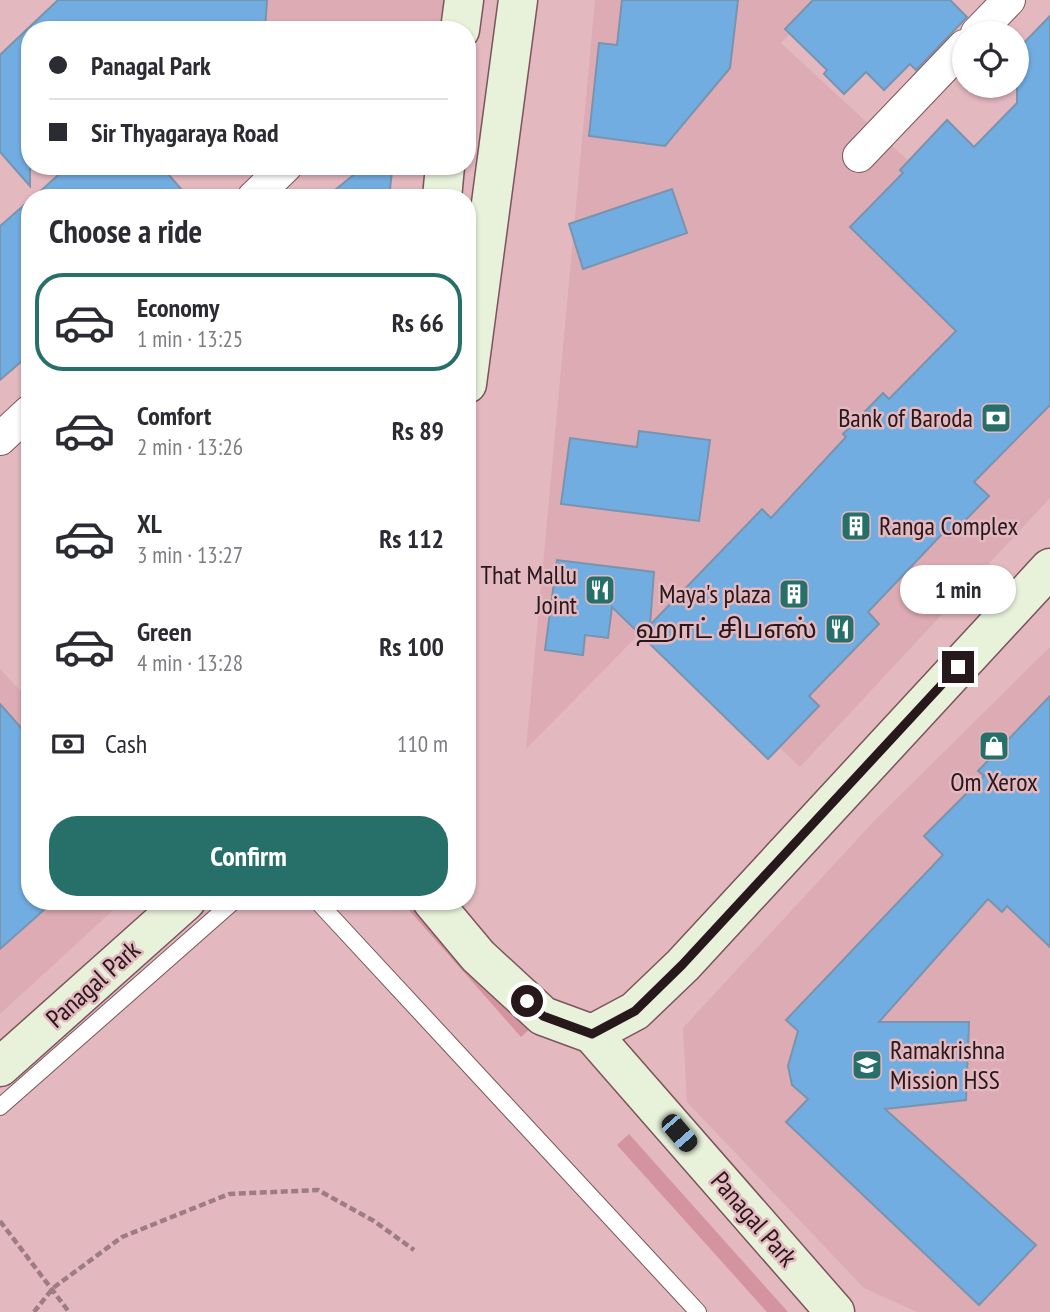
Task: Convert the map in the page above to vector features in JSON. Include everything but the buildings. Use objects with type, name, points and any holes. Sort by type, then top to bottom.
[{"type":"main road","points":[[461,21],[464,0]]},
{"type":"main road","points":[[476,316],[518,0]]},
{"type":"main road","points":[[592,1034],[635,1011],[682,965],[1050,568]]},
{"type":"main road","name":"Panagal Park","points":[[0,1067],[176,910]]},
{"type":"main road","name":"Panagal Park","points":[[440,910],[478,956],[543,1016],[592,1034],[835,1312]]},
{"type":"street","points":[[989,21],[1009,0]]},
{"type":"street","points":[[859,156],[952,59]]},
{"type":"street","points":[[262,189],[277,175]]},
{"type":"street","points":[[0,439],[21,419]]},
{"type":"lane","points":[[0,1107],[224,910]]},
{"type":"lane","points":[[325,910],[698,1312]]},
{"type":"path","points":[[34,1312],[53,1288],[122,1237],[229,1194],[318,1189],[374,1221],[414,1250]]},
{"type":"path","points":[[0,1221],[69,1312]]},
{"type":"shaded area","points":[[122,0],[446,0],[443,21],[142,21]]},
{"type":"shaded area","points":[[595,0],[823,0],[781,43],[1006,251],[1050,205],[1050,498],[800,767],[649,624],[526,749]]},
{"type":"shaded area","name":"Ramakrishna Mission HSS","points":[[1050,647],[1050,1312],[917,1312],[864,1288],[687,1102],[683,1028],[875,820]]},
{"type":"shaded area","points":[[0,669],[21,691],[21,910],[113,910],[0,1014]]},
{"type":"shaded area","points":[[409,910],[425,910],[530,1029],[521,1037]]},
{"type":"shaded area","points":[[629,1134],[788,1312],[767,1312],[617,1145]]},
{"type":"place","name":"Bank of Baroda","points":[[996,418]]},
{"type":"place","name":"Ranga Complex","points":[[856,526]]},
{"type":"place","name":"That Mallu Joint","points":[[600,590]]},
{"type":"place","name":"Maya's plaza","points":[[794,594]]},
{"type":"place","name":"ஹாட் சிபஎஸ்","points":[[840,629]]},
{"type":"place","name":"Om Xerox","points":[[994,746]]},
{"type":"place","name":"Ramakrishna Mission HSS","points":[[867,1065]]},
{"type":"route","points":[[527,1001],[543,1016],[592,1034],[635,1011],[682,965],[958,667]]}]
